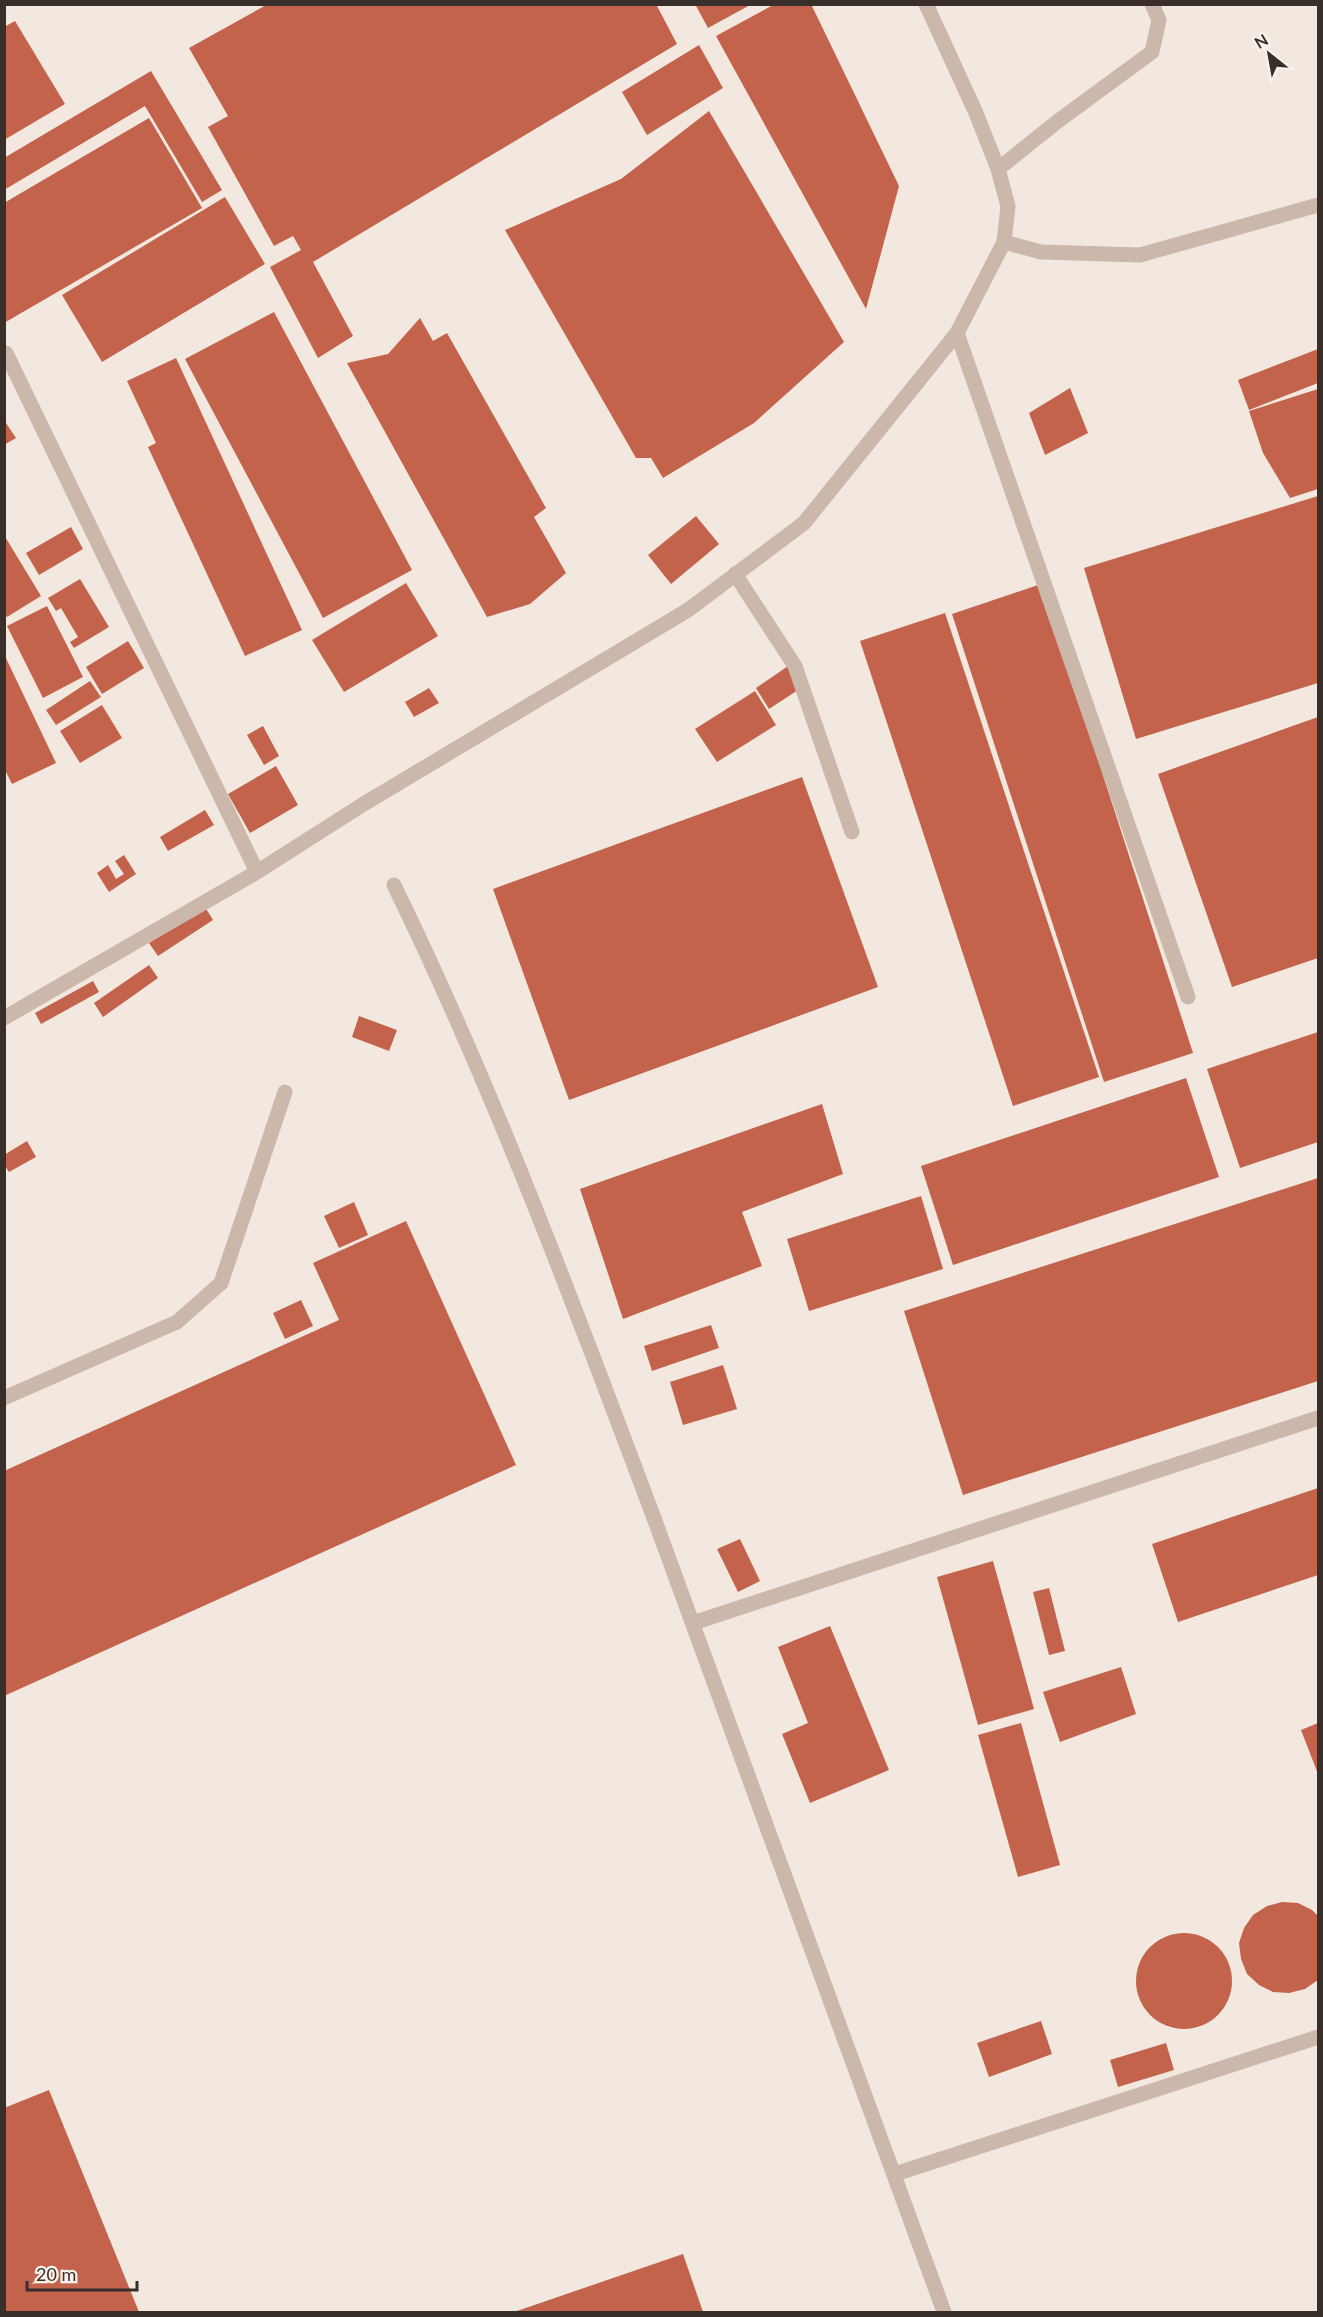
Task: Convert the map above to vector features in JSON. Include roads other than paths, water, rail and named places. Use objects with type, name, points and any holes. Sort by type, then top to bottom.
[{"type":"street","points":[[4,1018],[256,872],[362,805],[688,610],[804,523],[957,333],[1004,242],[1008,206],[998,169],[976,113],[926,4]]},
{"type":"street","points":[[998,169],[1058,121],[1152,52],[1159,20],[1152,4]]},
{"type":"street","points":[[1004,242],[1041,252],[1140,255],[1318,205]]},
{"type":"street","points":[[957,333],[1188,997]]},
{"type":"street","points":[[6,354],[256,872]]},
{"type":"street","points":[[735,574],[795,666],[852,832]]},
{"type":"street","points":[[394,885],[430,959],[498,1113],[601,1377],[895,2174],[944,2313]]},
{"type":"street","points":[[4,1398],[177,1322],[221,1283],[285,1092]]},
{"type":"street","points":[[693,1623],[1318,1418]]},
{"type":"street","points":[[895,2174],[1318,2037]]}]
